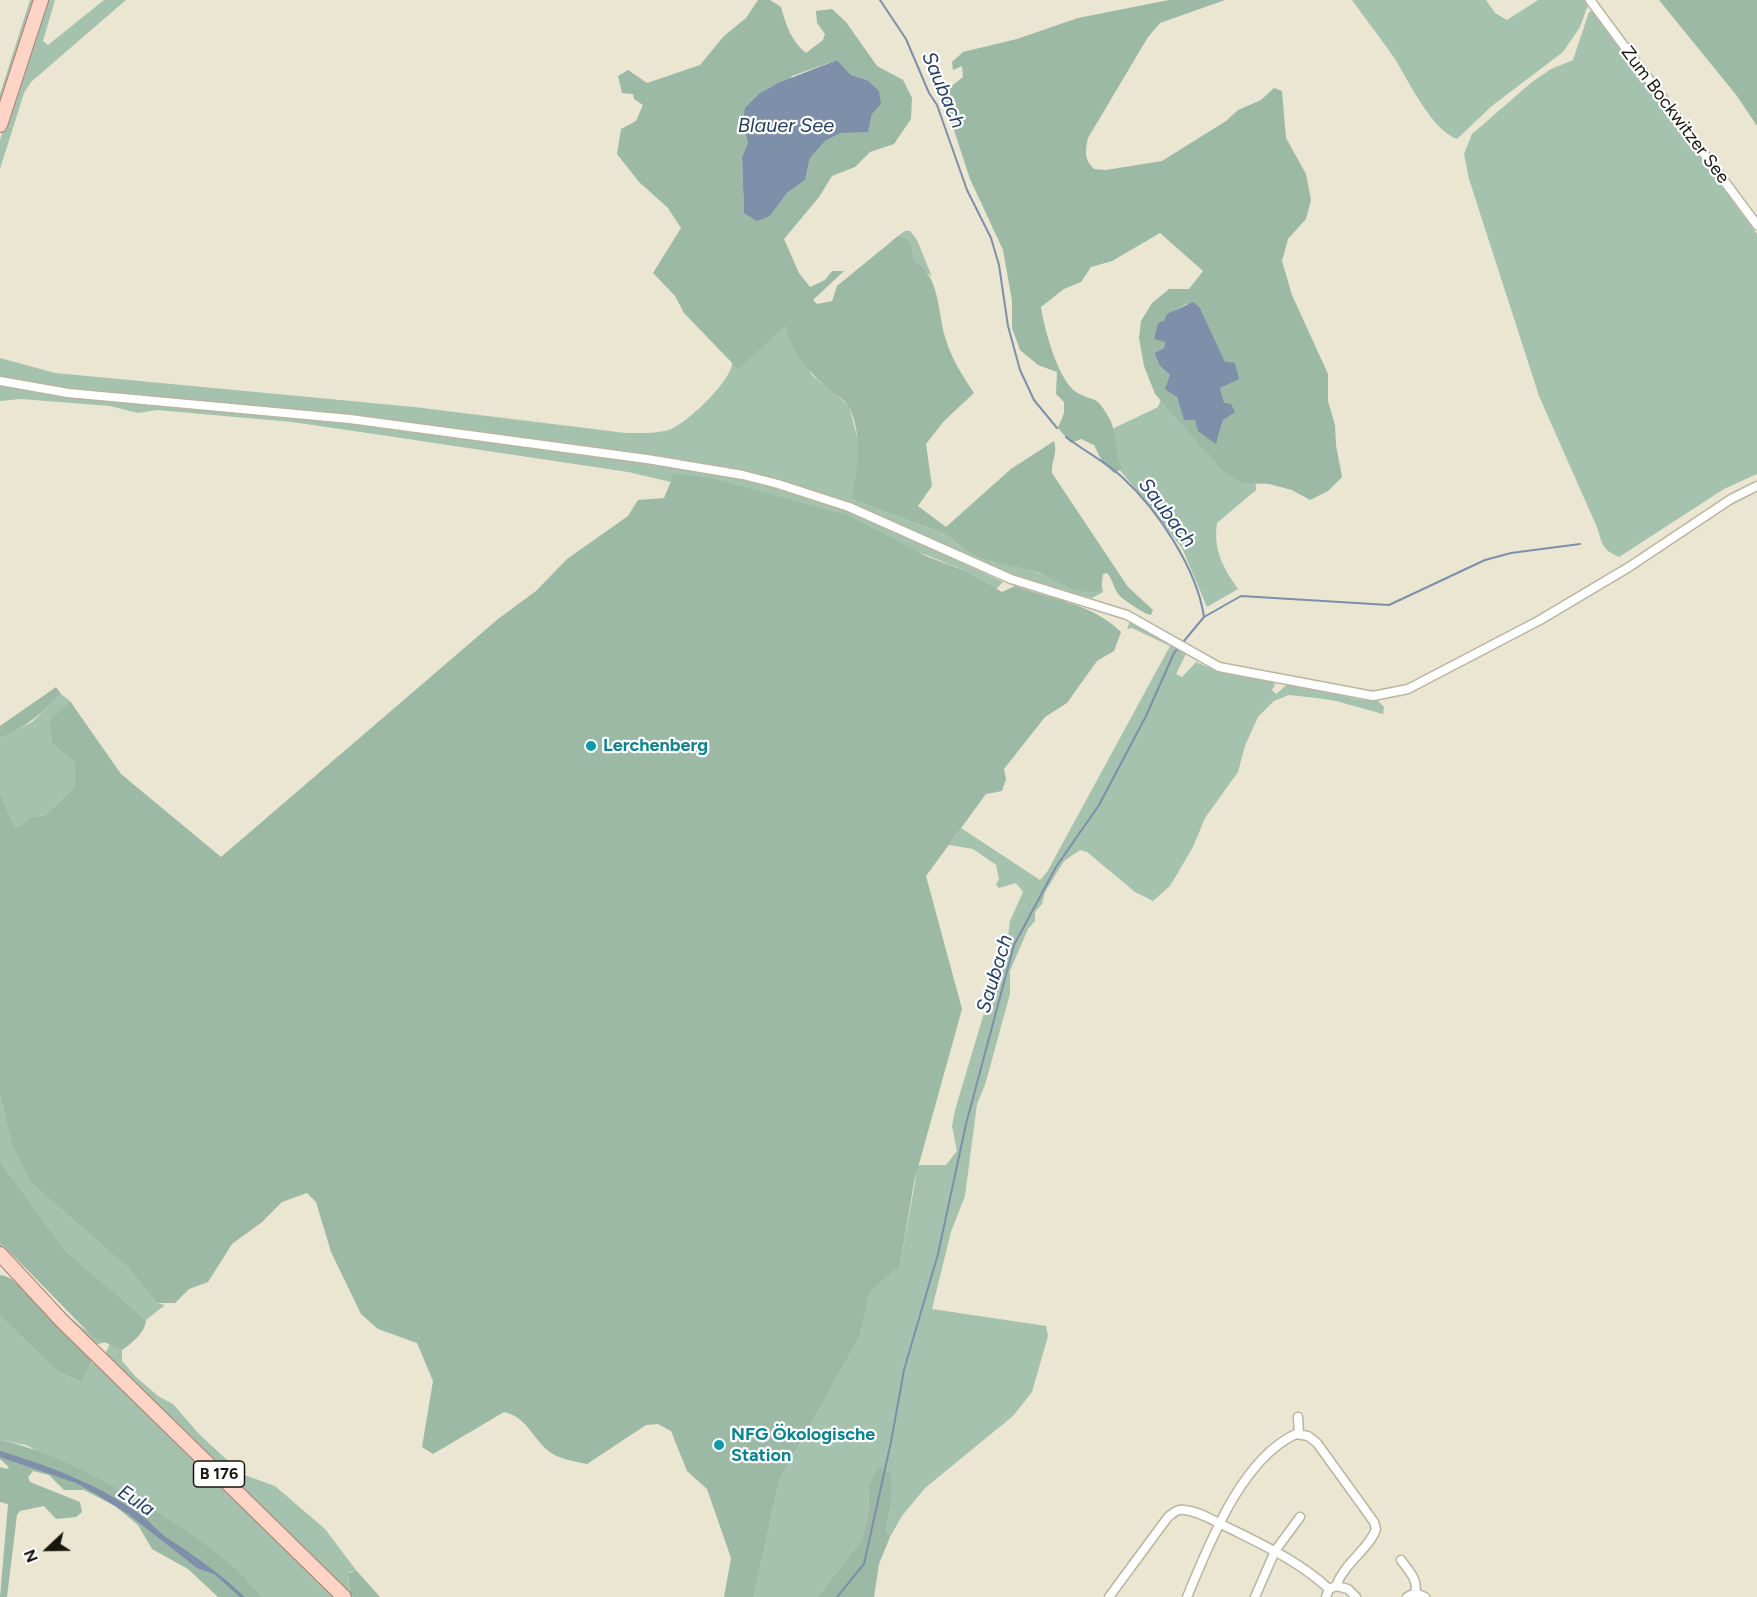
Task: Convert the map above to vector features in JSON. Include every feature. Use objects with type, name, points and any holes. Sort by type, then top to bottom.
[{"type":"main road","points":[[0,125],[41,0]]},
{"type":"main road","name":"B 176","points":[[0,1254],[69,1328],[344,1597]]},
{"type":"street","name":"Zum Bockwitzer See","points":[[1592,2],[1757,225]]},
{"type":"street","points":[[0,381],[68,393],[350,419],[656,460],[743,475],[849,507],[1011,579],[1127,615],[1210,663],[1231,671],[1311,683],[1368,696],[1401,692],[1568,604],[1718,507],[1757,486]]},
{"type":"street","points":[[1298,1417],[1299,1434]]},
{"type":"street","points":[[1187,1597],[1218,1523],[1265,1456],[1288,1437],[1299,1434],[1308,1436],[1317,1443],[1374,1522],[1376,1529],[1372,1537],[1343,1569],[1331,1591]]},
{"type":"street","points":[[1109,1597],[1168,1517],[1177,1510],[1192,1512],[1218,1523],[1275,1551],[1312,1573],[1331,1591],[1348,1590],[1356,1597]]},
{"type":"street","points":[[1255,1597],[1275,1551],[1300,1517]]},
{"type":"street","points":[[1401,1560],[1414,1578],[1411,1595],[1425,1597]]},
{"type":"green space","points":[[30,0],[36,0],[0,113],[0,94]]},
{"type":"green space","points":[[45,0],[55,0],[43,41],[48,45],[104,0],[126,0],[31,82],[24,93],[0,169],[0,140]]},
{"type":"green space","points":[[758,0],[770,0],[781,7],[793,38],[806,53],[823,40],[825,34],[817,23],[816,11],[832,9],[846,22],[877,66],[903,80],[912,98],[911,119],[894,144],[870,152],[855,167],[832,176],[819,197],[784,239],[799,273],[810,287],[825,280],[832,271],[844,271],[813,300],[817,304],[832,301],[837,286],[898,236],[907,238],[912,247],[914,261],[923,268],[934,285],[948,347],[974,393],[944,421],[926,444],[932,486],[918,506],[946,527],[1011,469],[1054,441],[1052,473],[1128,587],[1153,610],[1151,615],[1139,610],[1121,597],[1107,573],[1103,574],[1101,590],[1086,592],[1078,590],[1034,571],[986,560],[968,551],[945,534],[851,499],[856,476],[858,441],[849,407],[809,370],[792,345],[786,325],[738,369],[684,313],[675,296],[653,273],[681,228],[668,208],[639,182],[617,154],[621,129],[636,121],[643,105],[634,99],[633,94],[622,93],[618,76],[628,70],[647,83],[700,65],[724,36],[746,18]],"holes":[[[837,60],[851,75],[867,80],[872,114],[868,131],[841,133],[825,141],[810,158],[805,180],[787,193],[770,216],[744,213],[742,157],[748,142],[792,76]]]},
{"type":"green space","points":[[1169,0],[1225,0],[1160,23],[1148,37],[1088,138],[1086,155],[1094,169],[1106,170],[1162,161],[1226,121],[1238,110],[1261,100],[1274,88],[1282,91],[1286,138],[1306,174],[1311,200],[1306,219],[1288,239],[1282,261],[1292,295],[1328,374],[1328,401],[1335,425],[1342,477],[1328,491],[1310,500],[1292,490],[1269,484],[1243,483],[1222,470],[1155,394],[1144,366],[1139,338],[1141,321],[1152,303],[1169,289],[1189,289],[1203,271],[1160,233],[1112,261],[1091,267],[1081,282],[1064,289],[1041,307],[1049,340],[1063,377],[1076,392],[1094,400],[1104,409],[1115,435],[1122,469],[1114,473],[1103,463],[1094,445],[1081,439],[1071,443],[1058,428],[1064,413],[1064,402],[1056,394],[1057,372],[1038,365],[1020,350],[1012,328],[1012,301],[1003,250],[970,179],[943,93],[963,77],[962,66],[953,70],[952,62],[963,52],[1017,39],[1078,18]],"holes":[[[1187,304],[1200,308],[1225,363],[1235,363],[1237,373],[1220,388],[1221,398],[1229,414],[1223,420],[1216,444],[1195,420],[1184,420],[1170,375],[1160,366],[1154,353],[1164,348],[1166,322],[1171,313]]]},
{"type":"green space","points":[[1352,0],[1486,0],[1495,13],[1507,20],[1538,0],[1584,0],[1588,5],[1580,27],[1563,52],[1493,105],[1457,139],[1447,134],[1429,115],[1393,56]]},
{"type":"green space","points":[[1659,0],[1757,0],[1757,126],[1737,96]]},
{"type":"green space","points":[[1592,11],[1757,234],[1757,474],[1724,489],[1619,557],[1603,545],[1539,396],[1469,179],[1464,154],[1472,134],[1532,82],[1551,69],[1573,60],[1589,12]]},
{"type":"green space","points":[[905,231],[910,231],[917,240],[932,277],[914,261],[912,247],[907,238],[898,236]]},
{"type":"green space","points":[[786,324],[812,375],[849,406],[858,440],[858,469],[851,499],[945,534],[957,544],[992,562],[1028,569],[1078,589],[1102,585],[1103,592],[1092,598],[1054,589],[996,568],[850,504],[780,481],[350,416],[73,390],[0,377],[0,358],[55,373],[414,407],[626,433],[653,433],[677,426],[697,411],[725,379],[732,362],[738,368]]},
{"type":"green space","points":[[0,385],[92,399],[350,422],[712,472],[776,486],[848,510],[1003,582],[996,589],[966,571],[916,551],[675,474],[671,482],[628,472],[292,422],[157,410],[138,413],[110,406],[21,399],[0,401]]},
{"type":"green space","points":[[1165,389],[1255,477],[1256,490],[1217,523],[1216,542],[1220,558],[1238,589],[1207,607],[1182,548],[1108,455],[1106,432],[1158,407]]},
{"type":"green space","points":[[674,474],[706,477],[847,515],[928,557],[966,571],[1002,592],[1015,586],[1071,603],[1098,615],[1121,632],[1114,651],[1097,661],[1067,703],[1045,717],[1004,769],[1006,779],[1002,791],[986,794],[926,876],[962,1009],[914,1182],[900,1266],[870,1292],[860,1336],[779,1481],[754,1597],[724,1597],[731,1558],[707,1489],[687,1471],[671,1431],[658,1424],[646,1425],[587,1464],[565,1459],[550,1452],[523,1422],[512,1414],[504,1412],[433,1454],[422,1447],[433,1381],[417,1343],[378,1329],[361,1314],[331,1252],[316,1202],[307,1193],[282,1202],[262,1222],[232,1244],[208,1282],[189,1289],[175,1303],[157,1303],[127,1267],[31,1183],[11,1143],[0,1095],[0,793],[15,827],[23,825],[29,818],[45,815],[75,787],[75,762],[52,744],[50,721],[70,701],[121,774],[221,857],[498,619],[536,591],[567,559],[628,516],[638,500],[664,498]]},
{"type":"green space","points":[[1130,621],[1186,654],[1176,674],[1182,677],[1196,662],[1221,673],[1273,681],[1275,685],[1272,690],[1276,694],[1289,683],[1357,699],[1378,701],[1384,707],[1383,714],[1317,698],[1289,695],[1274,701],[1258,717],[1245,746],[1238,772],[1205,818],[1193,847],[1170,886],[1153,901],[1135,892],[1087,852],[1080,850],[1064,861],[1045,892],[1042,904],[1035,912],[1035,921],[1028,929],[1010,971],[1010,994],[985,1085],[977,1104],[965,1196],[951,1232],[932,1309],[1046,1326],[1048,1336],[1032,1392],[1013,1416],[925,1488],[902,1516],[890,1537],[886,1531],[892,1498],[869,1486],[868,1516],[861,1541],[817,1597],[754,1597],[779,1481],[860,1336],[870,1292],[900,1266],[918,1165],[946,1165],[957,1151],[952,1126],[955,1110],[984,1013],[989,979],[1006,952],[1010,921],[1023,892],[1016,883],[999,888],[996,885],[999,879],[996,865],[973,849],[949,845],[961,828],[1040,880],[1047,872],[1170,646],[1132,628],[1127,629]]},
{"type":"green space","points":[[56,687],[61,694],[47,707],[25,725],[0,738],[0,726]]},
{"type":"green space","points":[[61,694],[70,701],[51,721],[52,744],[75,762],[76,786],[45,815],[29,818],[23,826],[15,827],[0,793],[0,738],[32,722]]},
{"type":"green space","points":[[0,1095],[11,1143],[31,1183],[127,1267],[157,1303],[165,1305],[146,1320],[64,1249],[0,1161]]},
{"type":"green space","points":[[0,1161],[64,1249],[146,1320],[141,1333],[122,1350],[93,1337],[0,1242]]},
{"type":"green space","points":[[0,1242],[64,1312],[93,1335],[106,1342],[95,1345],[0,1246]]},
{"type":"green space","points":[[0,1275],[8,1277],[26,1291],[89,1358],[92,1362],[81,1382],[57,1371],[0,1316]]},
{"type":"green space","points":[[0,1316],[57,1371],[81,1382],[92,1362],[98,1364],[337,1597],[263,1597],[217,1553],[177,1527],[26,1445],[0,1440]]},
{"type":"green space","points":[[110,1344],[122,1350],[122,1361],[136,1377],[158,1396],[173,1404],[199,1434],[242,1474],[275,1486],[325,1529],[356,1570],[350,1572],[348,1579],[350,1594],[105,1354]]},
{"type":"green space","points":[[0,1440],[55,1458],[141,1502],[216,1552],[263,1597],[218,1597],[188,1569],[152,1549],[138,1525],[115,1506],[84,1490],[64,1490],[49,1475],[33,1471],[28,1477],[30,1482],[80,1502],[82,1512],[76,1517],[56,1519],[44,1506],[20,1511],[17,1515],[7,1597],[0,1597],[8,1504],[0,1502],[0,1467],[7,1469],[9,1467],[0,1459]]},
{"type":"green space","points":[[877,1468],[891,1473],[892,1498],[886,1531],[890,1537],[879,1564],[874,1597],[817,1597],[861,1541],[868,1516],[869,1486]]},
{"type":"green space","points":[[356,1570],[380,1597],[353,1597],[350,1594],[348,1574]]},
{"type":"water","name":"Blauer See","points":[[837,60],[851,75],[867,80],[879,91],[881,104],[872,114],[868,132],[841,133],[825,141],[810,158],[805,180],[787,193],[770,216],[757,221],[744,213],[742,157],[748,142],[743,122],[745,108],[759,94],[778,83]]},
{"type":"water","points":[[1193,302],[1200,308],[1225,362],[1235,363],[1239,379],[1220,388],[1224,403],[1231,404],[1235,412],[1223,420],[1216,444],[1198,431],[1195,420],[1184,420],[1177,397],[1165,389],[1170,375],[1160,366],[1154,353],[1164,348],[1165,342],[1154,339],[1158,323],[1164,321],[1167,314]]},
{"type":"water","points":[[0,1451],[56,1470],[112,1496],[145,1518],[162,1534],[208,1566],[245,1597],[240,1597],[214,1574],[197,1568],[128,1514],[94,1493],[76,1483],[0,1457]]},
{"type":"waterway","name":"Saubach","points":[[880,0],[906,39],[929,93],[937,105],[967,190],[991,238],[999,265],[1008,326],[1020,370],[1034,400],[1057,428]]},
{"type":"waterway","name":"Saubach","points":[[1066,437],[1116,472],[1149,506],[1174,541],[1184,560],[1200,599],[1204,617]]},
{"type":"waterway","name":"Saubach","points":[[837,1597],[864,1564],[891,1442],[904,1370],[938,1254],[966,1124],[1014,945],[1056,867],[1099,805],[1146,716],[1174,653],[1204,617],[1241,596],[1389,605],[1485,560],[1511,553],[1580,544]]},
{"type":"place","name":"Lerchenberg","points":[[591,746]]},
{"type":"place","name":"NFG Ökologische Station","points":[[719,1445]]},
{"type":"water label","name":"Eula","points":[[136,1501]]}]
